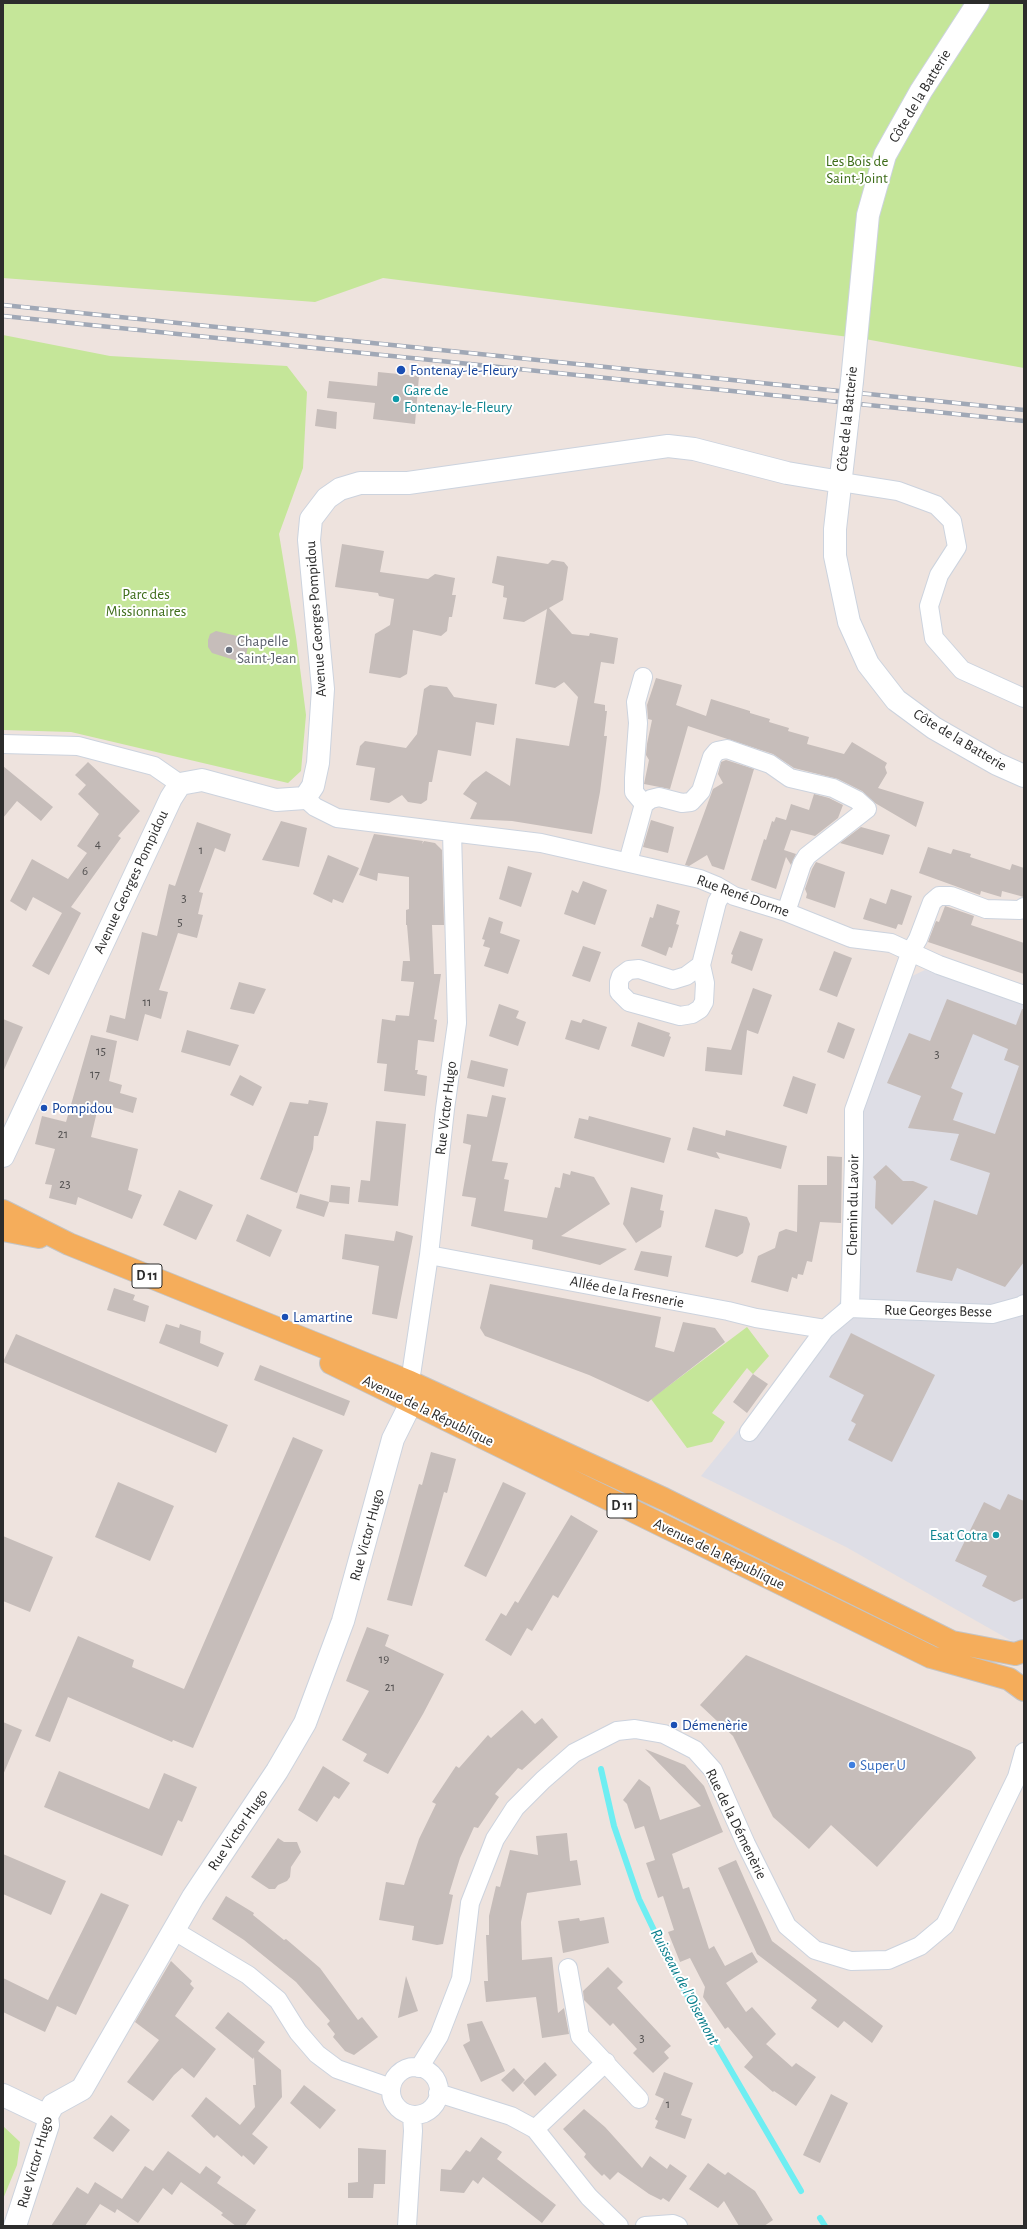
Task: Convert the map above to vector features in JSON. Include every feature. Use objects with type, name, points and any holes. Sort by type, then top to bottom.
[{"type":"main road","name":"Avenue de la République","points":[[3,1211],[70,1244],[224,1308],[410,1382],[664,1499],[952,1642],[1015,1654],[1024,1651]]},
{"type":"main road","name":"Avenue de la République","points":[[3,1230],[70,1244]]},
{"type":"main road","name":"Avenue de la République","points":[[224,1308],[411,1403],[931,1657],[1009,1679],[1024,1690]]},
{"type":"street","name":"Côte de la Batterie","points":[[978,3],[921,91],[885,155],[868,215],[852,381],[835,529],[835,556],[849,622],[868,664],[896,700],[934,728],[997,764],[1024,776]]},
{"type":"street","name":"Avenue Georges Pompidou","points":[[305,798],[313,786],[318,763],[323,689],[309,540],[311,520],[327,498],[340,489],[360,483],[408,482],[490,472],[668,446],[694,449],[782,472],[841,482]]},
{"type":"street","points":[[841,482],[898,491],[936,505],[952,521],[957,547],[939,575],[929,606],[934,638],[962,670],[1024,698]]},
{"type":"street","points":[[644,677],[636,702],[638,724],[634,792],[644,804]]},
{"type":"street","points":[[3,744],[78,746],[154,766],[180,784],[202,780],[276,800],[305,798]]},
{"type":"street","points":[[628,862],[644,804],[651,799],[659,797],[682,803],[691,802],[701,791],[712,757],[717,751],[727,749],[770,764],[790,778],[823,784],[857,800],[866,809],[807,856],[802,864],[786,912]]},
{"type":"street","name":"Avenue Georges Pompidou","points":[[3,1156],[167,805],[180,784]]},
{"type":"street","name":"Rue René Dorme","points":[[305,798],[315,806],[337,818],[541,843],[700,879],[734,896],[786,912],[851,938],[891,943],[939,965],[1024,995]]},
{"type":"street","name":"Rue Victor Hugo","points":[[410,1382],[429,1255],[445,1109],[457,1023],[452,832]]},
{"type":"street","points":[[701,965],[686,976],[673,980],[639,969],[628,970],[621,976],[618,982],[619,992],[629,1002],[680,1016],[692,1014],[700,1009],[704,1002],[705,983],[701,965],[717,902],[724,890]]},
{"type":"street","name":"Chemin du Lavoir","points":[[850,1308],[854,1110],[911,951],[918,939],[932,902],[939,896],[951,896],[986,909],[1020,910],[1024,907]]},
{"type":"street","name":"Allée de la Fresnerie","points":[[429,1255],[728,1311],[756,1318],[825,1329]]},
{"type":"street","name":"Rue Georges Besse","points":[[850,1308],[992,1314],[1024,1304]]},
{"type":"street","points":[[750,1432],[825,1329],[850,1308]]},
{"type":"street","name":"Rue Victor Hugo","points":[[15,2226],[48,2125],[50,2110],[82,2089],[173,1930],[305,1723],[343,1621],[393,1439],[411,1403]]},
{"type":"street","name":"Rue de la Démenèrie","points":[[419,2068],[439,2036],[461,1979],[470,1904],[495,1839],[515,1808],[543,1780],[574,1754],[617,1732],[635,1729],[664,1734],[695,1750],[713,1770],[746,1844],[787,1926],[814,1950],[851,1961],[888,1960],[920,1946],[945,1925],[1020,1772],[1024,1752]]},
{"type":"street","points":[[173,1930],[248,1976],[278,2000],[316,2054],[337,2068],[391,2088]]},
{"type":"street","points":[[568,1968],[580,2036],[606,2062],[639,2099]]},
{"type":"street","points":[[535,2129],[606,2062]]},
{"type":"street","points":[[419,2068],[425,2070],[435,2080],[438,2093],[436,2100],[426,2112],[412,2115],[398,2108],[394,2102],[391,2088],[398,2075],[404,2070],[419,2068]]},
{"type":"street","points":[[438,2093],[511,2116],[523,2121],[535,2129],[589,2197],[619,2226]]},
{"type":"street","points":[[11,2098],[50,2110]]},
{"type":"street","points":[[406,2226],[412,2138],[412,2115]]},
{"type":"street","points":[[645,2226],[672,2224],[678,2226]]},
{"type":"shaded area","points":[[925,970],[1024,1003],[1024,1648],[846,1547],[701,1476],[812,1339],[860,1275],[861,1108],[910,977]]},
{"type":"green space","name":"Les Bois de Saint-Joint","points":[[3,3],[1024,3],[1024,368],[865,339],[383,278],[315,302],[3,278]]},
{"type":"green space","name":"Parc des Missionnaires","points":[[3,335],[110,356],[287,366],[307,392],[303,468],[279,534],[296,637],[306,715],[301,771],[288,783],[71,732],[3,730]]},
{"type":"green space","points":[[747,1327],[769,1356],[753,1374],[747,1368],[712,1413],[725,1422],[712,1442],[687,1448],[651,1399]]},
{"type":"green space","points":[[3,2126],[20,2142],[17,2165],[3,2199]]},
{"type":"building","name":"Gare de Fontenay-le-Fleury","points":[[378,372],[419,376],[415,424],[373,419],[375,403],[327,398],[329,381],[377,386]]},
{"type":"building","points":[[317,409],[337,412],[336,429],[315,426]]},
{"type":"building","points":[[342,544],[384,551],[380,572],[428,579],[435,574],[455,578],[452,595],[456,595],[452,617],[449,617],[447,631],[441,636],[413,630],[407,674],[400,678],[369,673],[375,634],[390,625],[394,599],[379,596],[378,593],[335,587]]},
{"type":"building","points":[[497,556],[548,564],[552,560],[564,562],[568,567],[563,600],[549,608],[572,634],[589,636],[590,633],[618,638],[614,664],[601,662],[594,703],[605,705],[605,711],[607,711],[604,736],[607,736],[600,792],[592,834],[512,821],[470,819],[477,803],[463,794],[472,782],[486,771],[510,786],[516,738],[569,746],[578,697],[564,682],[555,688],[535,684],[547,609],[524,622],[503,619],[507,598],[503,597],[504,586],[492,583]]},
{"type":"building","name":"Chapelle Saint-Jean","points":[[216,631],[250,639],[244,663],[212,653],[208,647],[208,640],[210,634]]},
{"type":"building","points":[[656,678],[682,685],[676,705],[706,716],[711,699],[750,711],[750,713],[770,719],[769,722],[789,728],[788,731],[809,737],[807,744],[844,754],[852,742],[887,763],[885,767],[887,773],[878,788],[924,802],[916,827],[875,803],[862,791],[838,779],[794,768],[773,754],[688,726],[670,789],[644,784],[649,760],[646,755],[647,744],[652,720],[648,719],[647,705]]},
{"type":"building","points":[[430,685],[447,687],[454,697],[497,704],[494,725],[476,722],[471,756],[438,750],[432,782],[429,782],[427,800],[421,804],[408,802],[402,795],[389,803],[370,800],[375,768],[356,765],[360,746],[365,741],[406,748],[417,734],[424,689]]},
{"type":"building","points":[[726,760],[754,769],[724,870],[712,866],[707,855],[689,866],[685,865],[713,789],[723,783],[718,774],[721,762]]},
{"type":"building","points":[[88,762],[140,811],[118,836],[121,838],[71,907],[81,913],[49,975],[32,966],[62,913],[33,897],[26,911],[10,901],[32,859],[68,879],[87,853],[77,846],[99,814],[78,794],[86,785],[75,775]]},
{"type":"building","points":[[3,766],[53,807],[41,821],[17,801],[3,818]]},
{"type":"building","points":[[814,794],[829,798],[843,805],[838,818],[815,836],[791,830],[784,850],[796,854],[791,865],[786,857],[776,889],[751,880],[764,839],[766,840],[772,821],[774,822],[776,817],[786,820],[791,804],[809,810]]},
{"type":"building","points":[[651,820],[674,827],[668,853],[643,847]]},
{"type":"building","points":[[281,821],[307,828],[299,867],[262,860]]},
{"type":"building","points":[[197,822],[231,834],[225,852],[215,848],[199,892],[203,893],[198,914],[203,915],[197,938],[178,933],[159,990],[168,992],[161,1019],[145,1014],[138,1041],[106,1032],[110,1015],[125,1019],[142,932],[157,936],[169,884],[175,886]]},
{"type":"building","points":[[861,827],[890,835],[883,855],[840,843]]},
{"type":"building","points":[[374,834],[423,841],[422,844],[424,841],[435,843],[442,850],[444,925],[432,925],[434,974],[441,974],[434,1019],[437,1020],[434,1042],[418,1040],[415,1070],[418,1070],[417,1074],[427,1076],[425,1096],[384,1091],[387,1064],[377,1063],[382,1019],[395,1021],[396,1015],[409,1016],[414,982],[401,981],[403,961],[410,961],[406,925],[406,910],[409,909],[409,877],[378,873],[377,881],[359,875]]},
{"type":"building","points":[[928,847],[951,854],[953,849],[971,854],[970,857],[1010,870],[1012,864],[1024,868],[1024,897],[1002,891],[1001,897],[981,891],[980,895],[919,873]]},
{"type":"building","points":[[328,855],[359,868],[343,903],[333,899],[332,903],[313,894]]},
{"type":"building","points":[[816,862],[845,872],[835,908],[806,898],[807,894],[805,889]]},
{"type":"building","points":[[508,866],[532,873],[521,907],[499,899]]},
{"type":"building","points":[[583,881],[607,890],[595,925],[564,914],[572,890],[578,893]]},
{"type":"building","points":[[891,889],[912,896],[902,925],[898,924],[896,929],[863,919],[870,898],[886,904]]},
{"type":"building","points":[[657,904],[680,911],[676,924],[679,925],[672,948],[669,947],[666,956],[641,946],[650,917],[653,918]]},
{"type":"building","points":[[945,906],[974,916],[971,925],[1024,943],[1024,974],[928,942],[936,921],[939,922]]},
{"type":"building","points":[[489,917],[503,922],[500,933],[520,940],[508,974],[484,966],[490,948],[483,946],[485,940],[482,939]]},
{"type":"building","points":[[740,931],[763,939],[752,971],[731,963],[733,955],[731,954]]},
{"type":"building","points":[[583,946],[601,952],[590,982],[572,976]]},
{"type":"building","points":[[834,951],[852,958],[837,997],[819,990]]},
{"type":"building","points":[[239,982],[266,989],[254,1014],[230,1009]]},
{"type":"building","points":[[753,988],[772,995],[758,1034],[747,1030],[742,1075],[705,1071],[707,1047],[731,1050]]},
{"type":"building","points":[[947,999],[1016,1025],[1022,1009],[1024,1009],[1024,1262],[1005,1287],[957,1268],[952,1281],[916,1272],[934,1200],[977,1215],[990,1173],[950,1160],[959,1134],[908,1128],[921,1096],[887,1083],[909,1033],[930,1041]],"holes":[[[973,1034],[1008,1049],[1004,1060],[1019,1066],[995,1134],[953,1120],[963,1093],[951,1088]]]},
{"type":"building","points":[[499,1004],[519,1011],[516,1018],[526,1022],[518,1046],[489,1036]]},
{"type":"building","points":[[3,1019],[23,1027],[3,1072]]},
{"type":"building","points":[[583,1019],[607,1027],[599,1050],[565,1039],[571,1020],[581,1023]]},
{"type":"building","points":[[638,1022],[670,1033],[669,1036],[671,1037],[664,1057],[631,1046]]},
{"type":"building","points":[[838,1022],[855,1029],[844,1059],[827,1052]]},
{"type":"building","points":[[187,1030],[239,1045],[230,1066],[181,1052]]},
{"type":"building","points":[[91,1035],[117,1041],[109,1081],[122,1085],[120,1093],[137,1098],[133,1113],[99,1103],[91,1137],[138,1149],[128,1190],[142,1195],[132,1219],[78,1197],[76,1205],[49,1198],[52,1185],[45,1184],[55,1149],[35,1144],[42,1116],[66,1122]]},
{"type":"building","points":[[471,1060],[508,1069],[504,1087],[467,1078]]},
{"type":"building","points":[[240,1075],[262,1087],[253,1106],[230,1095]]},
{"type":"building","points":[[793,1076],[816,1084],[807,1114],[783,1106]]},
{"type":"building","points":[[492,1095],[506,1098],[492,1161],[508,1163],[504,1179],[509,1180],[504,1211],[547,1218],[555,1187],[560,1188],[563,1173],[570,1175],[571,1171],[594,1177],[610,1204],[561,1236],[627,1249],[600,1265],[532,1249],[533,1240],[471,1226],[476,1198],[462,1196],[471,1145],[463,1143],[467,1114],[487,1117]]},
{"type":"building","points":[[309,1100],[328,1103],[318,1136],[314,1136],[313,1149],[297,1193],[260,1179],[290,1102],[308,1104]]},
{"type":"building","points":[[589,1116],[671,1138],[664,1163],[574,1138],[579,1118],[588,1120]]},
{"type":"building","points":[[376,1121],[406,1124],[398,1206],[358,1202],[361,1180],[370,1181]]},
{"type":"building","points":[[693,1127],[725,1136],[726,1130],[787,1146],[781,1169],[716,1152],[720,1159],[687,1150]]},
{"type":"building","points":[[827,1156],[842,1157],[841,1223],[820,1222],[812,1262],[807,1261],[803,1275],[798,1274],[797,1279],[792,1277],[788,1292],[751,1282],[758,1256],[775,1248],[779,1232],[786,1229],[797,1232],[798,1185],[827,1185]]},
{"type":"building","points":[[886,1165],[903,1181],[913,1181],[928,1187],[892,1225],[875,1208],[876,1181],[873,1177]]},
{"type":"building","points":[[331,1185],[350,1187],[349,1204],[329,1202]]},
{"type":"building","points":[[631,1187],[663,1195],[660,1210],[664,1211],[661,1227],[636,1243],[623,1224]]},
{"type":"building","points":[[179,1190],[213,1205],[196,1240],[163,1225]]},
{"type":"building","points":[[300,1194],[329,1202],[324,1217],[296,1208]]},
{"type":"building","points":[[715,1209],[747,1217],[750,1224],[743,1253],[737,1257],[705,1247]]},
{"type":"building","points":[[247,1214],[282,1230],[270,1257],[236,1241]]},
{"type":"building","points":[[396,1231],[413,1236],[397,1319],[372,1314],[379,1266],[342,1259],[345,1234],[394,1241]]},
{"type":"building","points":[[641,1251],[672,1256],[668,1277],[634,1270]]},
{"type":"building","points":[[490,1284],[661,1317],[655,1347],[674,1352],[683,1322],[715,1328],[725,1342],[648,1402],[589,1375],[485,1336],[480,1328]]},
{"type":"building","points":[[114,1288],[135,1295],[133,1300],[149,1306],[145,1322],[107,1310]]},
{"type":"building","points":[[166,1324],[179,1328],[180,1324],[201,1331],[200,1343],[224,1353],[218,1367],[159,1343]]},
{"type":"building","points":[[851,1333],[935,1375],[892,1462],[848,1440],[856,1424],[851,1421],[864,1395],[829,1377]]},
{"type":"building","points":[[16,1334],[228,1425],[216,1453],[3,1362]]},
{"type":"building","points":[[260,1365],[350,1401],[344,1416],[254,1380]]},
{"type":"building","points":[[753,1374],[768,1384],[747,1413],[733,1402]]},
{"type":"building","points":[[293,1437],[323,1450],[193,1748],[173,1740],[172,1742],[68,1697],[50,1742],[35,1736],[78,1636],[134,1660],[132,1667],[184,1689]]},
{"type":"building","points":[[431,1452],[456,1459],[447,1493],[444,1492],[412,1606],[387,1600],[419,1484],[422,1485]]},
{"type":"building","points":[[118,1482],[174,1506],[150,1561],[95,1537]]},
{"type":"building","points":[[503,1482],[526,1493],[486,1577],[464,1566]]},
{"type":"building","name":"Esat Cotra","points":[[1008,1494],[1024,1501],[1024,1598],[1014,1602],[982,1586],[987,1576],[955,1561],[984,1502],[1000,1510]]},
{"type":"building","points":[[571,1515],[598,1531],[558,1598],[553,1595],[532,1631],[527,1628],[511,1656],[485,1640],[501,1613],[506,1616],[515,1601],[518,1603]]},
{"type":"building","points":[[3,1536],[53,1557],[30,1612],[3,1601]]},
{"type":"building","points":[[367,1627],[389,1635],[385,1646],[444,1674],[423,1714],[388,1774],[363,1761],[367,1754],[342,1740],[369,1691],[346,1681]]},
{"type":"building","name":"Super U","points":[[746,1655],[971,1751],[976,1758],[877,1867],[831,1825],[809,1849],[773,1817],[733,1736],[700,1705]]},
{"type":"building","points":[[522,1710],[535,1724],[542,1718],[558,1737],[522,1770],[518,1768],[495,1794],[499,1797],[478,1828],[474,1827],[460,1858],[449,1894],[453,1895],[443,1944],[437,1945],[412,1940],[414,1926],[379,1920],[386,1882],[404,1885],[419,1839],[436,1804],[432,1802],[456,1766],[459,1768],[488,1735],[491,1738]]},
{"type":"building","points":[[3,1722],[22,1730],[3,1775]]},
{"type":"building","points":[[645,1749],[685,1765],[704,1786],[723,1832],[672,1854],[683,1889],[689,1887],[709,1949],[714,1946],[725,1966],[752,1952],[758,1962],[726,1983],[746,2012],[752,2007],[776,2034],[766,2044],[792,2067],[796,2063],[816,2077],[796,2106],[774,2091],[773,2092],[744,2067],[753,2057],[728,2027],[725,2029],[703,1997],[705,1987],[690,1958],[680,1962],[668,1932],[674,1930],[663,1896],[658,1898],[646,1863],[655,1860],[644,1826],[635,1829],[627,1804],[623,1800],[639,1779],[650,1787],[660,1820],[701,1806]]},
{"type":"building","points":[[323,1766],[350,1783],[339,1799],[334,1796],[317,1822],[298,1810]]},
{"type":"building","points":[[59,1771],[149,1809],[164,1773],[197,1787],[182,1822],[178,1820],[162,1856],[44,1807]]},
{"type":"building","points":[[567,1833],[570,1861],[577,1860],[581,1885],[527,1893],[521,1922],[522,1960],[552,1957],[558,2013],[564,2008],[569,2034],[542,2038],[536,1997],[486,2002],[484,1981],[488,1981],[486,1935],[489,1935],[489,1916],[496,1886],[500,1887],[510,1850],[538,1855],[536,1836]]},
{"type":"building","points":[[278,1838],[284,1842],[297,1842],[301,1852],[291,1867],[290,1877],[287,1881],[278,1885],[275,1889],[269,1889],[251,1877]]},
{"type":"building","points":[[3,1854],[66,1881],[51,1915],[3,1894]]},
{"type":"building","points":[[736,1860],[772,1941],[883,2026],[872,2043],[844,2021],[838,2028],[811,2008],[817,2000],[757,1954],[718,1868]]},
{"type":"building","points":[[101,1893],[129,1905],[76,2015],[57,2006],[45,2032],[3,2012],[3,1978],[48,2000]]},
{"type":"building","points":[[226,1896],[254,1913],[253,1915],[284,1940],[286,1939],[320,1968],[358,2020],[362,2017],[378,2037],[354,2055],[345,2051],[333,2037],[335,2034],[327,2024],[330,2021],[296,1982],[244,1940],[212,1919]]},
{"type":"building","points":[[604,1917],[609,1943],[563,1953],[558,1921],[579,1918],[580,1921]]},
{"type":"building","points":[[171,1961],[192,1981],[190,1984],[194,1988],[175,2016],[216,2049],[194,2078],[182,2068],[174,2075],[153,2101],[127,2082],[159,2040],[135,2022]]},
{"type":"building","points":[[608,1967],[623,1982],[617,1988],[671,2046],[664,2052],[669,2058],[653,2073],[633,2053],[637,2049],[613,2023],[610,2026],[584,2000],[583,1991]]},
{"type":"building","points":[[406,1976],[418,2011],[398,2018]]},
{"type":"building","points":[[228,2012],[265,2042],[258,2051],[281,2070],[282,2097],[252,2134],[268,2147],[254,2165],[243,2155],[242,2157],[217,2135],[214,2138],[191,2116],[206,2097],[240,2125],[255,2107],[253,2085],[256,2085],[254,2057],[253,2059],[215,2028]]},
{"type":"building","points":[[482,2021],[505,2071],[481,2082],[463,2045],[470,2041],[467,2024]]},
{"type":"building","points":[[545,2062],[557,2075],[535,2096],[523,2083]]},
{"type":"building","points":[[514,2068],[525,2080],[513,2092],[501,2080]]},
{"type":"building","points":[[664,2072],[693,2083],[681,2115],[692,2119],[685,2139],[655,2128],[658,2121],[655,2119],[664,2099],[655,2095]]},
{"type":"building","points":[[304,2085],[336,2110],[320,2129],[290,2103]]},
{"type":"building","points":[[831,2094],[848,2103],[820,2163],[803,2155]]},
{"type":"building","points":[[584,2109],[605,2127],[642,2168],[650,2156],[667,2169],[670,2164],[687,2176],[669,2202],[663,2198],[661,2200],[649,2194],[618,2172],[610,2180],[604,2174],[602,2176],[593,2167],[584,2157],[586,2154],[563,2129]]},
{"type":"building","points":[[111,2115],[130,2130],[113,2152],[93,2138]]},
{"type":"building","points":[[481,2137],[502,2152],[497,2159],[556,2205],[542,2223],[483,2177],[478,2184],[473,2180],[464,2193],[440,2191],[441,2169],[451,2170],[466,2150],[470,2152]]},
{"type":"building","points":[[358,2148],[386,2150],[385,2184],[374,2184],[373,2198],[348,2198],[348,2183],[358,2182]]},
{"type":"building","points":[[168,2151],[200,2174],[206,2166],[221,2177],[217,2183],[256,2210],[245,2226],[236,2226],[221,2215],[223,2213],[181,2182],[172,2195],[163,2188],[138,2223],[117,2209],[115,2213],[100,2204],[85,2226],[51,2226],[77,2187],[88,2194],[95,2182],[122,2199],[145,2166],[153,2171]]},
{"type":"building","points":[[708,2163],[725,2175],[728,2172],[755,2191],[773,2220],[764,2226],[739,2226],[724,2201],[718,2208],[689,2189]]},
{"type":"waterway","name":"Ruisseau de l'Oisemont","points":[[601,1769],[614,1826],[639,1899],[675,1974],[801,2191]]},
{"type":"waterway","name":"Ruisseau de l'Oisemont","points":[[820,2218],[825,2226]]},
{"type":"railway","points":[[3,305],[1024,410]]},
{"type":"railway","points":[[3,316],[1024,421]]},
{"type":"place","name":"Fontenay-le-Fleury","points":[[401,370]]},
{"type":"place","name":"Gare de Fontenay-le-Fleury","points":[[396,399]]},
{"type":"place","name":"Chapelle Saint-Jean","points":[[229,650]]},
{"type":"place","name":"Pompidou","points":[[44,1108]]},
{"type":"place","name":"Lamartine","points":[[285,1317]]},
{"type":"place","name":"Esat Cotra","points":[[996,1535]]},
{"type":"place","name":"Démenèrie","points":[[674,1725]]},
{"type":"place","name":"Super U","points":[[852,1765]]}]
